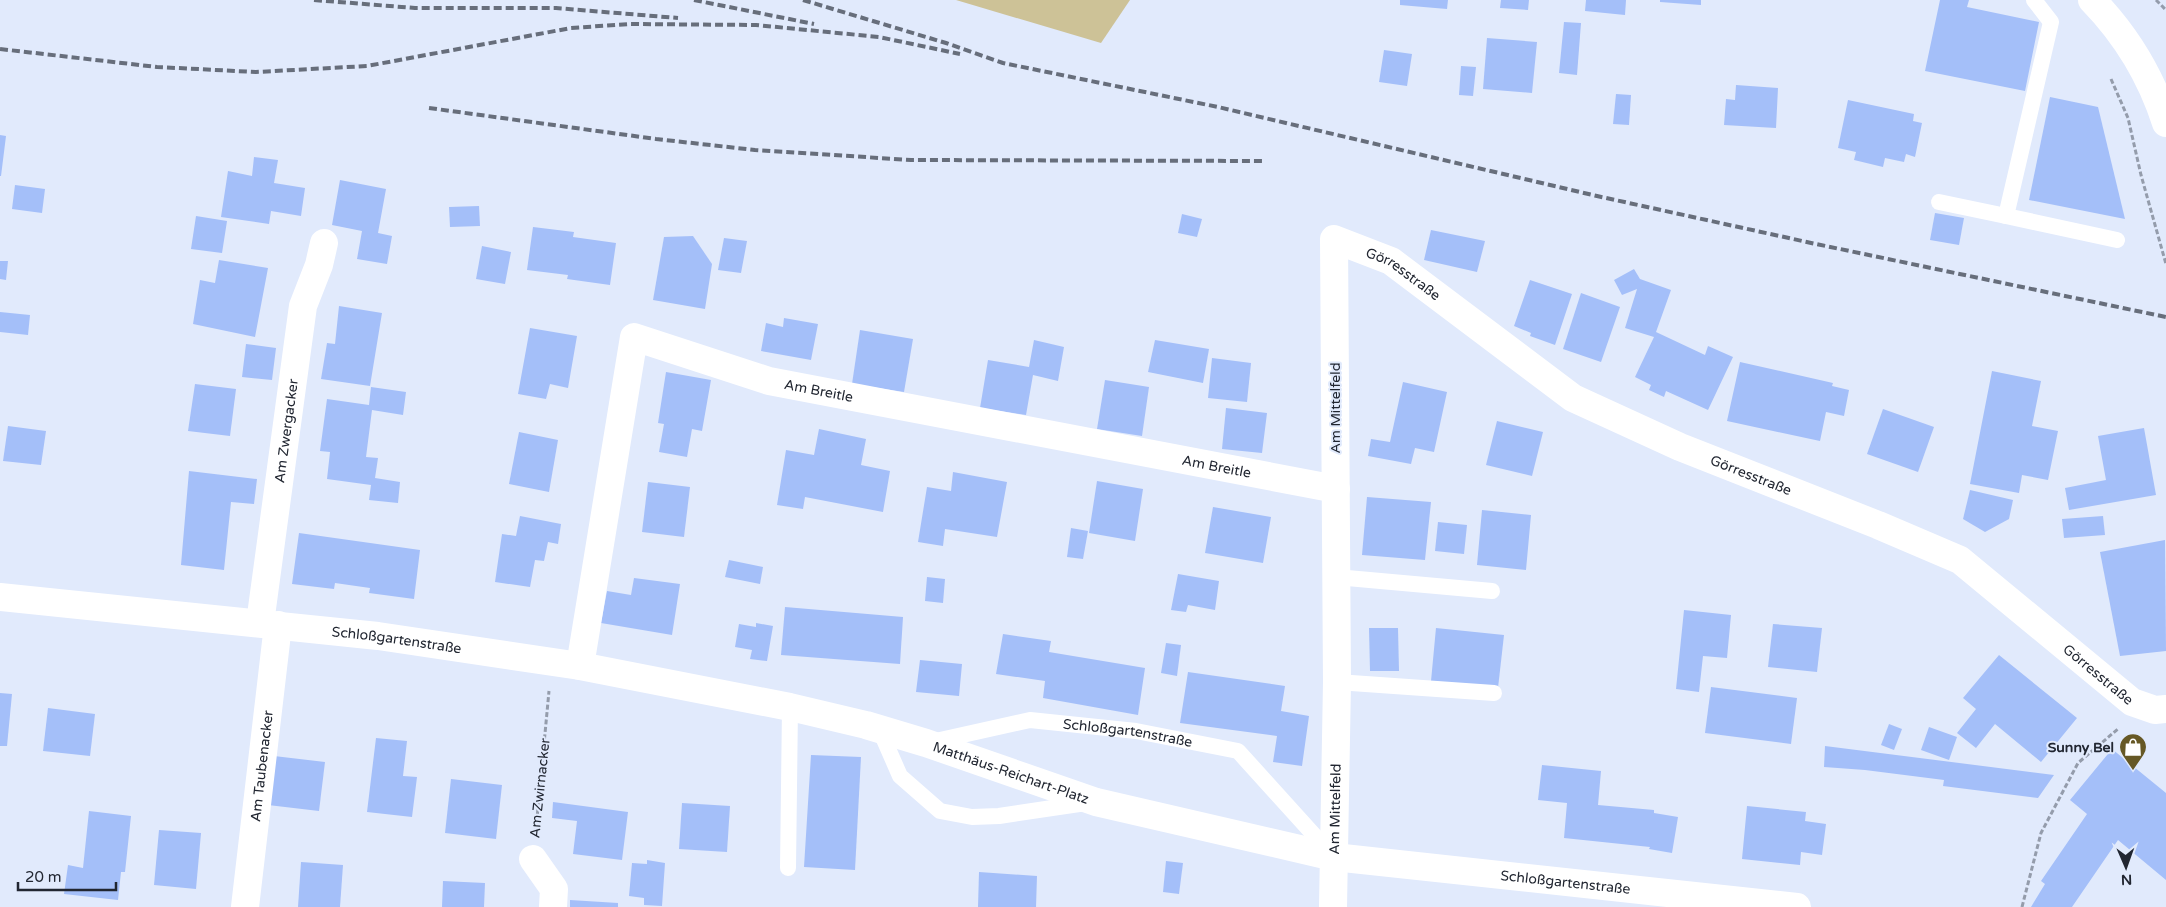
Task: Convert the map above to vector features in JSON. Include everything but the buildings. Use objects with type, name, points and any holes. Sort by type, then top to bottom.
[{"type":"street","points":[[2092,0],[2114,24],[2140,61],[2166,123]]},
{"type":"street","name":"Am Mittelfeld","points":[[1333,907],[1337,682],[1334,239]]},
{"type":"street","name":"Görresstraße","points":[[1334,239],[1391,261],[1573,398],[1680,447],[1878,524],[1960,560],[2132,702],[2155,710],[2166,709]]},
{"type":"street","name":"Am Zwergacker","points":[[269,624],[303,306],[319,265],[324,243]]},
{"type":"street","name":"Am Breitle","points":[[580,666],[634,337],[769,381],[1336,489]]},
{"type":"street","name":"Schloßgartenstraße","points":[[0,597],[378,636],[552,661],[790,707],[879,728],[926,743]]},
{"type":"street","name":"Am Taubenacker","points":[[245,907],[269,624]]},
{"type":"street","name":"Matthäus-Reichart-Platz","points":[[926,743],[1096,802]]},
{"type":"street","name":"Schloßgartenstraße","points":[[1096,802],[1334,856],[1796,907]]},
{"type":"street","points":[[533,860],[554,889],[553,907]]},
{"type":"lane","points":[[2006,216],[2051,22],[2034,0]]},
{"type":"lane","points":[[1939,202],[2117,240]]},
{"type":"lane","points":[[1336,577],[1492,591]]},
{"type":"lane","points":[[1337,682],[1494,693]]},
{"type":"lane","points":[[788,868],[790,707]]},
{"type":"lane","name":"Schloßgartenstraße","points":[[926,743],[1030,720],[1136,731],[1238,751],[1334,856]]},
{"type":"lane","name":"Schloßgartenstraße","points":[[879,728],[900,776],[940,811],[972,817],[999,816],[1096,802]]},
{"type":"path","points":[[2156,0],[2166,10]]},
{"type":"path","points":[[2108,74],[2128,118],[2141,175],[2166,264]]},
{"type":"path","name":"Am Zwirnacker","points":[[533,860],[552,661]]},
{"type":"path","points":[[2022,907],[2041,834],[2078,763],[2126,722]]},
{"type":"shaded area","points":[[956,0],[1130,0],[1101,43]]},
{"type":"railway","points":[[314,0],[415,8],[556,8],[678,18]]},
{"type":"railway","points":[[694,0],[814,24]]},
{"type":"railway","points":[[803,0],[946,43],[1003,63],[1218,107],[1597,196],[1816,244],[2166,317]]},
{"type":"railway","points":[[0,49],[157,67],[256,72],[367,66],[571,28],[630,24],[756,25],[879,37],[960,54]]},
{"type":"railway","points":[[429,108],[656,139],[755,150],[911,160],[1263,161]]},
{"type":"place","name":"Sunny Bel","points":[[2133,771]]}]
